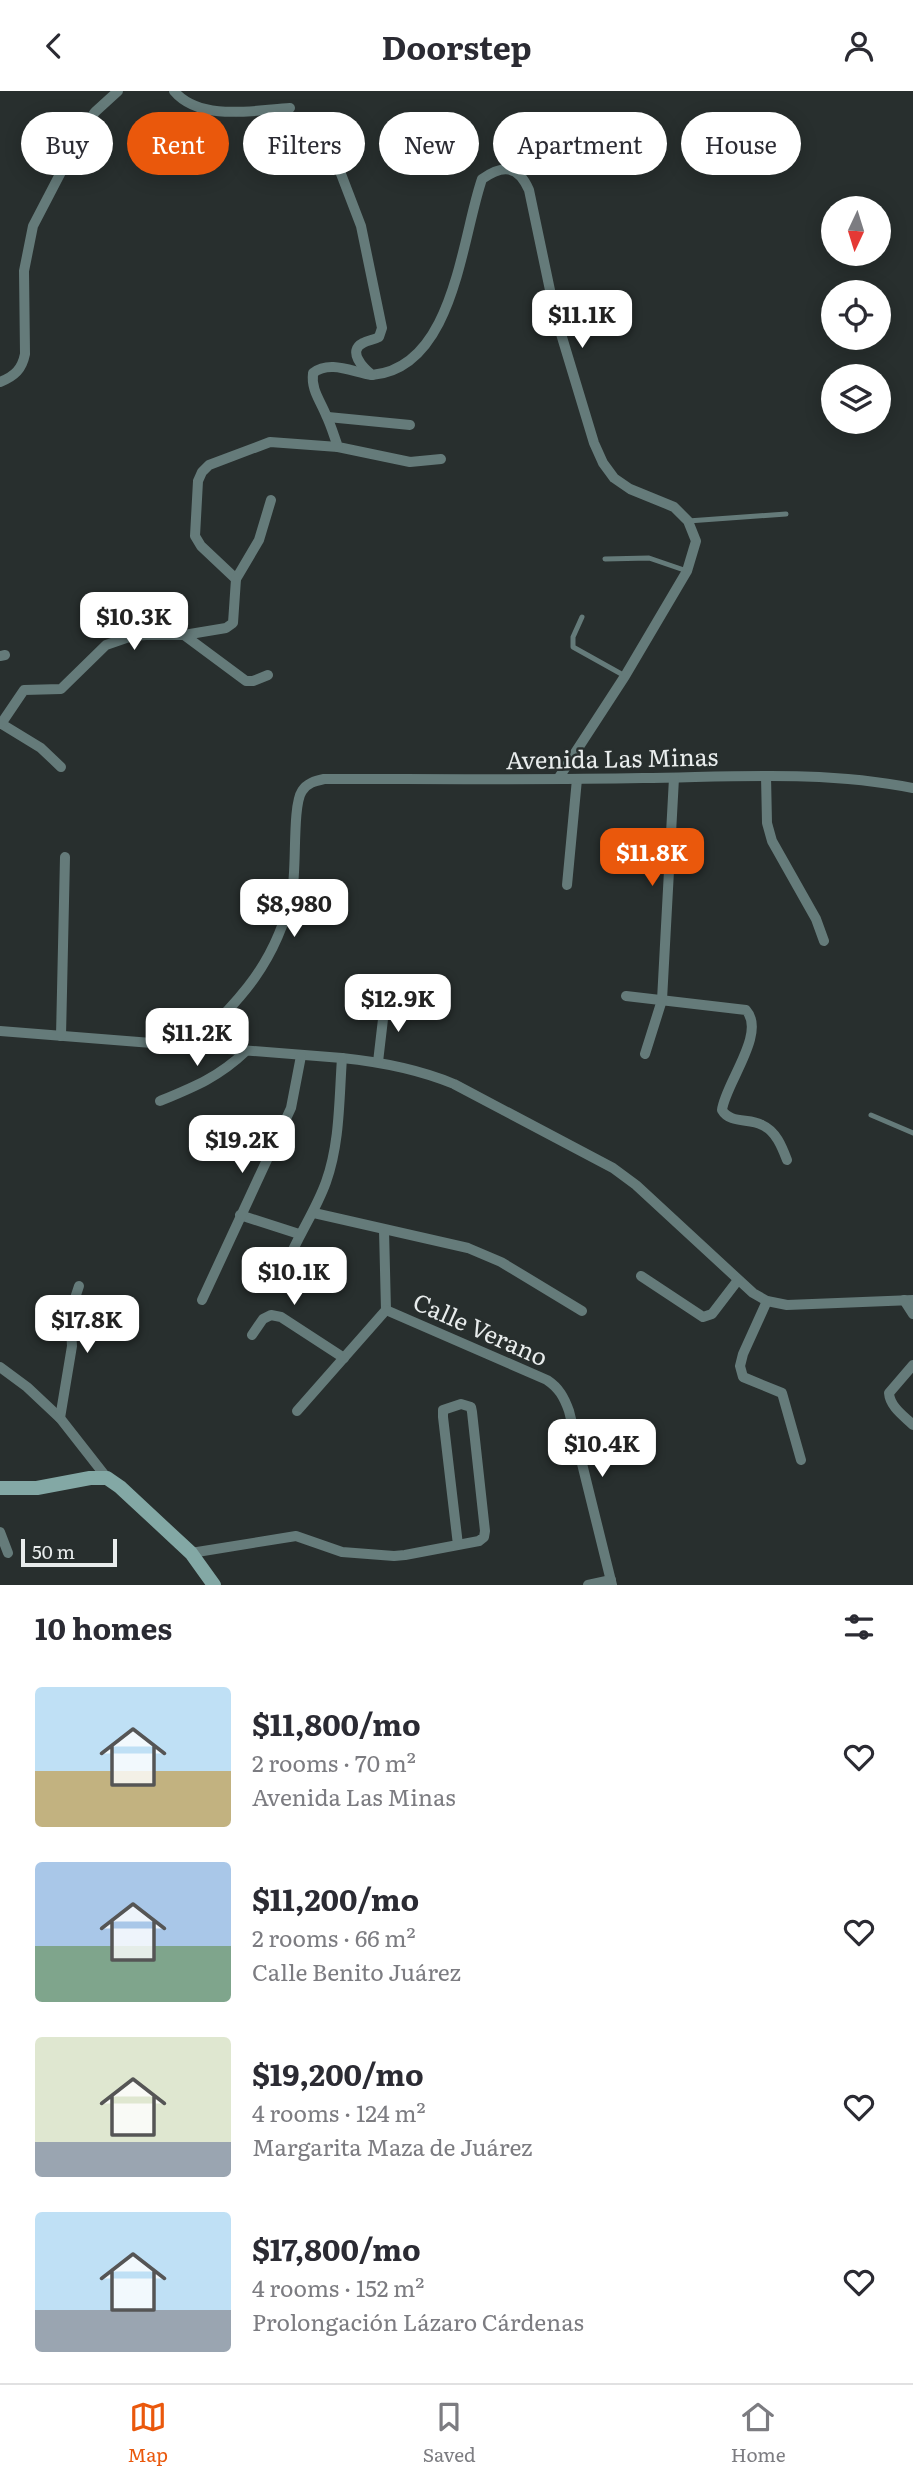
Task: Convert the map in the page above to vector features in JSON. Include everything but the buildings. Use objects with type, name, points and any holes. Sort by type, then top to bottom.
[{"type":"street","points":[[0,382],[16,374],[23,365],[24,271],[33,226],[85,126],[95,112],[118,91]]},
{"type":"street","points":[[174,91],[189,103],[206,109],[227,111],[290,108]]},
{"type":"street","points":[[338,447],[316,395],[312,383],[313,373],[322,367],[334,367],[372,375],[387,373],[409,362],[426,344],[449,297],[482,180],[494,170],[508,169],[523,177],[529,190],[555,314],[594,443],[603,463],[614,478],[630,489],[674,507],[688,521],[696,541],[687,571],[625,676],[558,779]]},
{"type":"street","points":[[342,175],[361,226],[382,328],[379,337],[362,343],[357,348],[359,362],[372,375]]},
{"type":"street","points":[[327,417],[410,425]]},
{"type":"street","points":[[236,579],[195,536],[198,481],[209,465],[270,442],[338,447],[410,462],[441,459]]},
{"type":"street","points":[[61,767],[41,748],[1,724],[24,690],[61,689],[106,645],[132,636],[184,635],[226,628],[233,623],[236,579],[259,540],[271,500]]},
{"type":"street","points":[[184,635],[246,681],[268,675]]},
{"type":"street","points":[[766,776],[767,823],[772,841],[808,903],[824,941]]},
{"type":"street","name":"Avenida Las Minas","points":[[192,1046],[234,1006],[253,982],[272,950],[292,892],[296,859],[297,802],[302,790],[311,782],[324,779],[766,776],[851,778],[913,788]]},
{"type":"street","points":[[645,1054],[662,1000],[674,778]]},
{"type":"street","points":[[567,885],[577,779]]},
{"type":"street","points":[[61,1036],[65,857]]},
{"type":"street","points":[[626,996],[740,1007],[750,1014],[751,1037],[722,1110],[730,1118],[761,1124],[773,1132],[787,1160]]},
{"type":"street","points":[[379,1062],[385,1002]]},
{"type":"street","points":[[0,1031],[342,1058],[379,1062],[428,1073],[613,1168],[636,1185],[738,1280],[767,1301],[787,1305],[908,1300],[913,1314]]},
{"type":"street","points":[[160,1101],[213,1078],[229,1068],[246,1051]]},
{"type":"street","points":[[202,1300],[291,1108],[301,1056]]},
{"type":"street","points":[[288,1261],[299,1234],[314,1213],[332,1161],[342,1058]]},
{"type":"street","points":[[314,1213],[468,1248],[501,1262],[582,1311]]},
{"type":"street","points":[[240,1215],[299,1234]]},
{"type":"street","name":"Calle Verano","points":[[384,1230],[386,1310],[547,1380],[557,1387],[564,1397],[611,1583]]},
{"type":"street","points":[[641,1276],[703,1317],[712,1314],[738,1280]]},
{"type":"street","points":[[60,1418],[72,1346],[71,1313],[79,1286]]},
{"type":"street","points":[[767,1301],[740,1366],[743,1377],[782,1393],[801,1461]]},
{"type":"street","points":[[297,1411],[386,1310]]},
{"type":"street","points":[[251,1335],[262,1319],[271,1315],[281,1317],[344,1358]]},
{"type":"street","points":[[913,1365],[889,1393],[893,1406],[913,1425]]},
{"type":"street","points":[[0,1367],[27,1387],[60,1418],[107,1479],[120,1486],[191,1553],[214,1585]]},
{"type":"street","points":[[191,1553],[296,1537],[342,1552],[394,1556],[458,1545],[479,1541],[484,1537],[472,1412],[467,1404],[443,1410],[458,1545]]},
{"type":"street","points":[[0,1488],[37,1488],[90,1478],[107,1479]]},
{"type":"street","points":[[0,1532],[8,1553]]},
{"type":"street","points":[[588,1585],[611,1583]]},
{"type":"lane","points":[[688,521],[786,514]]},
{"type":"lane","points":[[605,559],[649,558],[687,571]]},
{"type":"lane","points":[[582,617],[573,637],[573,647],[625,676]]},
{"type":"lane","points":[[871,1115],[913,1133]]}]
